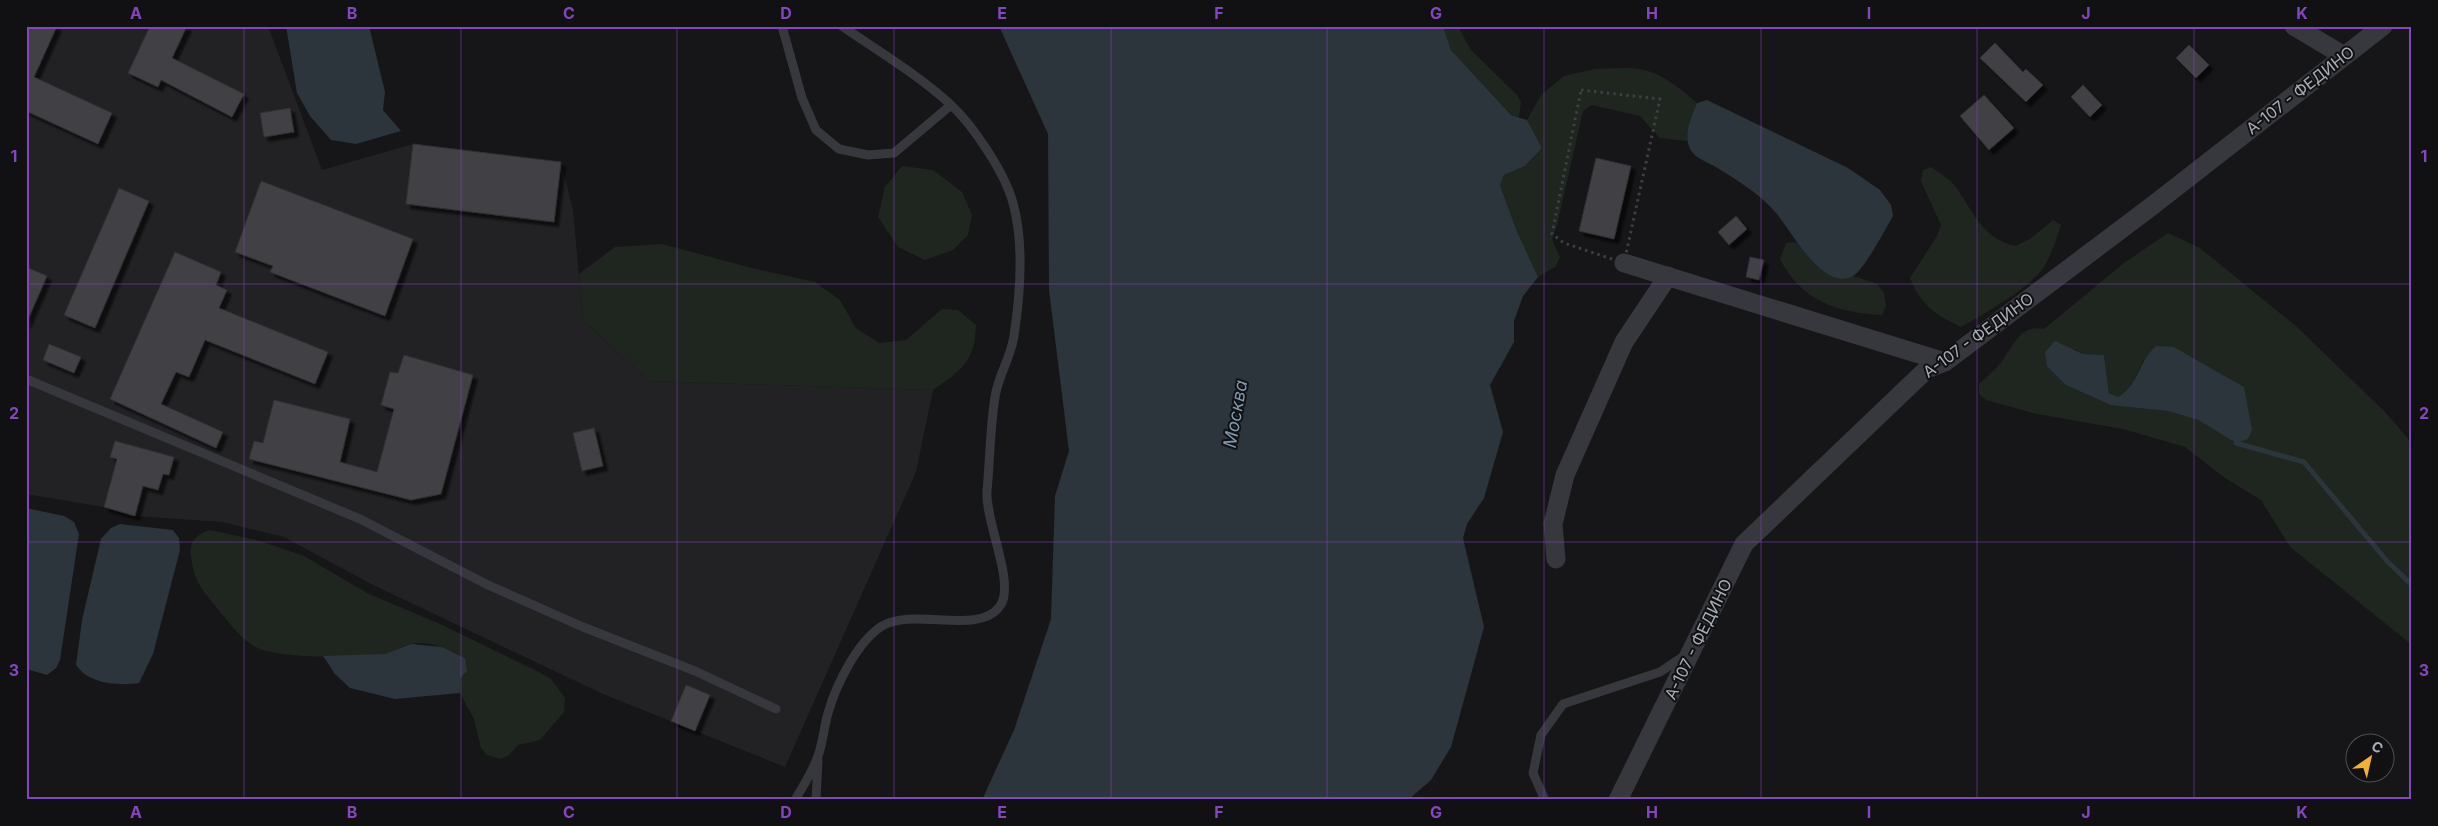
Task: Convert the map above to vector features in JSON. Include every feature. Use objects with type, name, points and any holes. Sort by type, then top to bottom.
[{"type":"street","points":[[2294,26],[2344,56]]},
{"type":"street","name":"А-107 - ФЕДИНО","points":[[1618,800],[1744,544],[1927,369],[1945,362],[2383,26]]},
{"type":"street","points":[[1624,263],[1945,362]]},
{"type":"street","points":[[1556,559],[1553,524],[1565,475],[1624,342],[1668,276]]},
{"type":"lane","points":[[782,26],[802,98],[816,130],[840,149],[868,156],[894,153],[951,105]]},
{"type":"lane","points":[[816,800],[818,757],[829,711],[850,663],[869,637],[884,625],[910,618],[960,620],[984,618],[1000,607],[1006,592],[1004,570],[993,534],[987,498],[995,395],[1014,339],[1021,275],[1013,203],[976,132],[951,105],[918,77],[842,26]]},
{"type":"lane","points":[[26,378],[360,519],[488,585],[583,627],[696,672],[776,709]]},
{"type":"lane","points":[[1545,800],[1533,773],[1541,735],[1563,704],[1660,672],[1692,650]]},
{"type":"lane","points":[[795,800],[818,757]]},
{"type":"path","points":[[1581,90],[1660,99],[1624,263],[1564,243],[1552,234],[1581,90]]},
{"type":"shaded area","points":[[26,26],[268,26],[322,170],[413,144],[561,162],[573,210],[583,320],[649,381],[933,390],[916,472],[785,767],[603,694],[369,583],[284,537],[222,522],[135,516],[104,507],[26,494]]},
{"type":"shaded area","points":[[1443,26],[1458,26],[1470,49],[1517,95],[1521,102],[1519,117],[1511,115],[1451,50]]},
{"type":"shaded area","points":[[1628,68],[1647,71],[1663,77],[1684,92],[1697,103],[1690,119],[1687,141],[1660,138],[1640,116],[1592,105],[1583,111],[1552,240],[1560,257],[1555,267],[1538,277],[1516,229],[1500,185],[1504,175],[1525,166],[1542,148],[1527,120],[1541,95],[1564,76],[1595,69]]},
{"type":"shaded area","points":[[902,166],[933,170],[962,192],[972,215],[968,235],[953,250],[925,260],[898,247],[878,217],[885,187]]},
{"type":"shaded area","points":[[1931,167],[1954,184],[1980,223],[1994,237],[2003,242],[2015,246],[2030,239],[2053,220],[2061,225],[2050,256],[2039,273],[2019,291],[1961,327],[1930,308],[1919,296],[1910,278],[1937,236],[1941,225],[1921,181],[1923,170]]},
{"type":"shaded area","points":[[2168,233],[2200,248],[2297,327],[2385,412],[2412,443],[2412,645],[2290,547],[2261,500],[2225,478],[2185,447],[2123,429],[2037,414],[1986,400],[1979,394],[1979,384],[1999,365],[2022,334],[2035,328],[2044,329],[2124,263]],"holes":[[[2174,347],[2244,387],[2236,443],[2198,420],[2168,411],[2140,407],[2086,393],[2066,385],[2074,349],[2083,354],[2104,355],[2109,393],[2118,397],[2130,390],[2143,361]]]},
{"type":"shaded area","points":[[1796,242],[1817,266],[1843,278],[1854,276],[1877,284],[1884,293],[1886,306],[1882,315],[1850,311],[1822,302],[1810,295],[1789,273],[1780,259],[1786,243]]},
{"type":"shaded area","points":[[662,244],[752,268],[815,282],[840,300],[856,328],[879,343],[906,340],[942,309],[958,310],[976,325],[973,348],[965,364],[933,390],[649,381],[583,320],[579,274],[615,247]]},
{"type":"shaded area","points":[[210,530],[260,541],[304,556],[369,594],[438,623],[539,672],[551,679],[565,698],[564,712],[540,740],[518,745],[508,756],[500,759],[487,755],[481,748],[474,719],[460,693],[460,678],[465,658],[452,651],[432,644],[417,643],[407,645],[392,652],[373,656],[322,657],[271,652],[254,646],[243,638],[229,623],[204,592],[197,580],[191,555],[192,544],[198,536]]},
{"type":"water","points":[[286,26],[369,26],[385,92],[383,110],[401,131],[356,144],[331,140],[310,116],[297,93]]},
{"type":"water","name":"Москва","points":[[999,26],[1443,26],[1451,50],[1511,115],[1527,120],[1542,148],[1525,166],[1504,175],[1500,185],[1516,229],[1538,277],[1523,296],[1514,321],[1514,342],[1490,385],[1503,432],[1484,498],[1467,524],[1463,538],[1484,627],[1451,747],[1431,780],[1408,800],[982,800],[1014,730],[1051,619],[1055,496],[1069,451],[1049,290],[1048,134]]},
{"type":"water","points":[[1707,100],[1848,168],[1880,190],[1891,205],[1893,216],[1869,258],[1858,272],[1853,276],[1841,279],[1819,268],[1763,199],[1740,182],[1693,153],[1689,147],[1688,128],[1697,103]]},
{"type":"water","points":[[2055,341],[2083,354],[2104,355],[2109,393],[2118,397],[2131,386],[2146,358],[2156,346],[2174,347],[2244,387],[2252,430],[2248,439],[2236,443],[2198,420],[2168,411],[2111,405],[2066,385],[2047,366],[2045,352]]},
{"type":"water","points":[[26,508],[64,516],[74,522],[79,534],[60,660],[56,668],[47,675],[26,669]]},
{"type":"water","points":[[120,524],[173,530],[179,538],[180,550],[153,654],[139,683],[131,684],[113,684],[96,680],[88,676],[76,665],[82,620],[101,539],[111,528]]},
{"type":"water","points":[[411,644],[442,647],[465,658],[467,671],[460,678],[460,693],[395,699],[350,688],[335,674],[323,656],[385,654]]},
{"type":"building","points":[[26,26],[57,26],[34,77],[112,113],[98,144],[26,111]]},
{"type":"building","points":[[150,26],[187,26],[172,58],[244,94],[232,117],[161,80],[158,87],[128,73]]},
{"type":"building","points":[[1995,43],[2023,72],[2026,69],[2043,85],[2026,102],[1980,58]]},
{"type":"building","points":[[2189,45],[2209,65],[2196,78],[2176,58]]},
{"type":"building","points":[[2083,85],[2102,105],[2090,117],[2071,97]]},
{"type":"building","points":[[1984,95],[2014,128],[1989,150],[1960,116]]},
{"type":"building","points":[[290,108],[294,132],[264,137],[260,113]]},
{"type":"building","points":[[413,144],[561,162],[554,222],[406,204]]},
{"type":"building","points":[[1596,158],[1631,166],[1614,239],[1579,231]]},
{"type":"building","points":[[261,181],[413,239],[385,316],[270,272],[273,266],[235,252]]},
{"type":"building","points":[[119,188],[149,201],[95,328],[64,315]]},
{"type":"building","points":[[1736,216],[1747,229],[1729,245],[1718,232]]},
{"type":"building","points":[[175,252],[221,272],[216,285],[227,290],[219,308],[328,352],[315,384],[205,340],[189,377],[176,372],[161,404],[223,432],[216,448],[110,399]]},
{"type":"building","points":[[1750,257],[1764,260],[1759,280],[1746,277]]},
{"type":"building","points":[[26,267],[47,276],[26,324]]},
{"type":"building","points":[[49,344],[81,357],[74,373],[43,360]]},
{"type":"building","points":[[404,355],[473,375],[441,494],[411,500],[249,459],[254,441],[263,443],[274,400],[350,419],[340,462],[377,472],[394,409],[381,405],[390,372],[398,373]]},
{"type":"building","points":[[594,428],[603,466],[582,471],[573,433]]},
{"type":"building","points":[[115,441],[174,457],[169,475],[163,474],[158,490],[143,486],[135,516],[104,507],[117,459],[110,457]]},
{"type":"building","points":[[686,685],[710,695],[695,731],[671,721]]},
{"type":"waterway","points":[[2236,443],[2304,462],[2387,561],[2412,585]]}]
